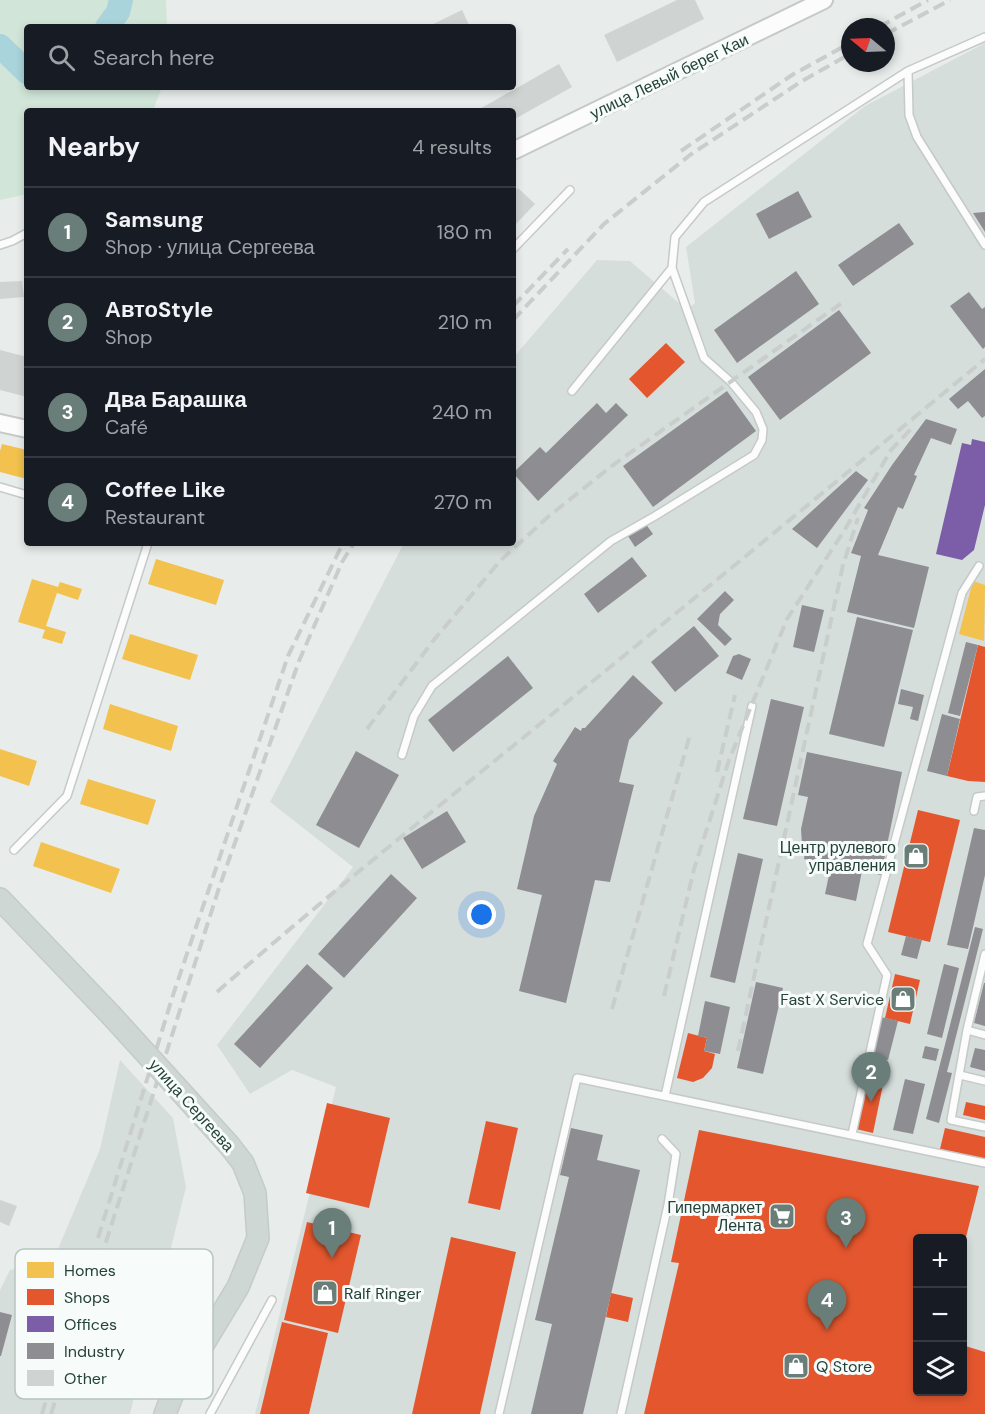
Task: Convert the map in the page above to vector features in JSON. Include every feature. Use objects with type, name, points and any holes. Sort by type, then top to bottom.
[{"type":"main road","name":"улица Сергеева","points":[[0,898],[110,1014],[243,1163],[255,1193],[258,1238],[237,1287],[213,1327]]},
{"type":"main road","name":"улица Сергеева","points":[[165,1414],[171,1399]]},
{"type":"street","name":"улица Левый берег Каи","points":[[516,150],[824,0]]},
{"type":"street","points":[[0,423],[24,428]]},
{"type":"lane","points":[[402,754],[414,716],[432,686],[611,542],[754,454],[762,440],[763,429],[756,412],[731,382],[704,358],[672,268],[675,237],[704,202],[908,71],[985,37]]},
{"type":"lane","points":[[908,71],[909,115],[917,137],[985,245]]},
{"type":"lane","points":[[516,246],[570,190]]},
{"type":"lane","points":[[0,244],[12,241],[24,234]]},
{"type":"lane","points":[[572,391],[672,268]]},
{"type":"lane","points":[[0,487],[24,494]]},
{"type":"lane","points":[[14,850],[67,796],[146,546]]},
{"type":"lane","points":[[852,1134],[887,975],[867,944],[962,593],[979,566]]},
{"type":"lane","points":[[665,1096],[752,706]]},
{"type":"lane","points":[[974,812],[977,797],[985,796]]},
{"type":"lane","points":[[985,954],[967,1030],[951,1120],[985,1127]]},
{"type":"lane","points":[[967,1030],[985,1035]]},
{"type":"lane","points":[[960,1075],[985,1081]]},
{"type":"lane","points":[[499,1414],[577,1078],[985,1162]]},
{"type":"lane","points":[[621,1414],[668,1205],[676,1154],[662,1139]]},
{"type":"lane","points":[[210,1414],[272,1300]]},
{"type":"shaded area","points":[[985,43],[985,1414],[255,1414],[336,1087],[292,1070],[250,1094],[217,1045],[353,867],[270,802],[402,546],[516,546],[516,354],[597,260],[630,261],[687,310],[695,303],[686,247],[865,106]]},
{"type":"shaded area","points":[[120,1060],[173,1118],[186,1187],[171,1249],[58,1249],[100,1149]]},
{"type":"shaded area","points":[[15,1269],[15,1399],[134,1399],[130,1414],[0,1414],[0,1290],[10,1270]]},
{"type":"green space","points":[[0,0],[166,0],[167,24],[24,24],[24,90],[161,90],[154,108],[24,108],[24,195],[0,200]]},
{"type":"building: Homes","points":[[2,444],[24,449],[24,478],[0,472]]},
{"type":"building: Homes","points":[[156,559],[224,580],[216,605],[148,584]]},
{"type":"building: Homes","points":[[32,579],[58,587],[60,582],[82,589],[78,600],[57,593],[46,626],[66,632],[62,644],[42,638],[45,630],[18,622]]},
{"type":"building: Homes","points":[[973,581],[985,585],[984,641],[959,634]]},
{"type":"building: Homes","points":[[130,634],[198,655],[190,680],[122,659]]},
{"type":"building: Homes","points":[[110,704],[178,726],[171,751],[103,729]]},
{"type":"building: Homes","points":[[0,749],[37,761],[29,786],[0,776]]},
{"type":"building: Homes","points":[[88,779],[156,800],[148,825],[80,804]]},
{"type":"building: Homes","points":[[41,842],[120,869],[111,893],[33,866]]},
{"type":"building: Shops","points":[[666,343],[685,362],[647,398],[629,379]]},
{"type":"building: Shops","points":[[978,645],[985,647],[985,782],[947,776]]},
{"type":"building: Shops","points":[[918,810],[960,820],[930,942],[888,932]]},
{"type":"building: Shops","name":"Fast X Service","points":[[895,974],[920,980],[910,1024],[885,1018]]},
{"type":"building: Shops","points":[[688,1033],[707,1038],[704,1051],[715,1054],[712,1068],[703,1078],[693,1082],[677,1078]]},
{"type":"building: Shops","points":[[868,1071],[885,1075],[873,1133],[856,1129]]},
{"type":"building: Shops","points":[[966,1102],[985,1106],[985,1120],[963,1115]]},
{"type":"building: Shops","points":[[327,1103],[390,1118],[369,1208],[306,1193]]},
{"type":"building: Shops","points":[[486,1121],[518,1128],[500,1210],[468,1203]]},
{"type":"building: Shops","points":[[945,1128],[985,1137],[985,1159],[940,1149]]},
{"type":"building: Shops","points":[[699,1130],[979,1186],[967,1234],[913,1234],[913,1396],[967,1396],[967,1347],[985,1352],[985,1414],[644,1414],[679,1263],[671,1262]]},
{"type":"building: Shops","points":[[307,1222],[361,1235],[338,1333],[284,1320]]},
{"type":"building: Shops","points":[[451,1237],[516,1252],[480,1414],[412,1414]]},
{"type":"building: Shops","points":[[611,1293],[633,1298],[628,1322],[606,1317]]},
{"type":"building: Shops","points":[[282,1322],[328,1333],[309,1414],[260,1414]]},
{"type":"building: Offices","points":[[972,439],[985,442],[985,505],[974,550],[962,560],[936,554],[962,443],[971,445]]},
{"type":"building: Industry","points":[[798,191],[812,217],[769,239],[756,214]]},
{"type":"building: Industry","points":[[985,212],[985,232],[973,213]]},
{"type":"building: Industry","points":[[899,223],[914,244],[853,286],[838,265]]},
{"type":"building: Industry","points":[[796,271],[819,304],[737,363],[714,330]]},
{"type":"building: Industry","points":[[969,292],[982,309],[985,307],[985,347],[983,349],[950,306]]},
{"type":"building: Industry","points":[[839,310],[871,353],[780,420],[748,377]]},
{"type":"building: Industry","points":[[985,369],[985,416],[982,418],[968,401],[958,409],[949,399]]},
{"type":"building: Industry","points":[[727,391],[756,431],[653,507],[623,466]]},
{"type":"building: Industry","points":[[597,403],[606,413],[616,403],[628,415],[538,501],[516,476],[516,470],[540,447],[546,453]]},
{"type":"building: Industry","points":[[926,419],[957,429],[951,445],[931,438],[914,475],[917,476],[903,509],[898,507],[878,555],[929,567],[914,628],[847,612],[861,556],[851,553],[868,510],[864,508]]},
{"type":"building: Industry","points":[[856,471],[868,480],[817,548],[792,529]]},
{"type":"building: Industry","points":[[645,523],[653,534],[635,547],[628,536]]},
{"type":"building: Industry","points":[[632,557],[647,576],[598,613],[584,594]]},
{"type":"building: Industry","points":[[725,591],[734,600],[720,614],[718,625],[732,639],[725,646],[697,619]]},
{"type":"building: Industry","points":[[802,605],[824,610],[814,652],[793,647]]},
{"type":"building: Industry","points":[[857,617],[913,630],[884,747],[829,734]]},
{"type":"building: Industry","points":[[694,626],[719,656],[675,692],[651,662]]},
{"type":"building: Industry","points":[[966,642],[978,645],[960,716],[948,713]]},
{"type":"building: Industry","points":[[739,654],[751,659],[742,680],[726,673],[733,656]]},
{"type":"building: Industry","points":[[508,656],[533,688],[453,752],[428,720]]},
{"type":"building: Industry","points":[[633,675],[663,703],[629,740],[619,782],[634,785],[610,882],[595,880],[566,1003],[519,991],[542,895],[517,889],[534,816],[557,764],[553,761],[575,727],[581,731],[585,728]]},
{"type":"building: Industry","points":[[901,689],[924,695],[918,721],[910,719],[913,707],[898,704]]},
{"type":"building: Industry","points":[[771,699],[804,707],[777,826],[743,819]]},
{"type":"building: Industry","points":[[942,714],[960,719],[947,776],[927,771]]},
{"type":"building: Industry","points":[[356,751],[399,775],[359,848],[316,825]]},
{"type":"building: Industry","points":[[807,752],[902,772],[881,875],[862,871],[856,901],[825,894],[829,875],[808,871],[810,860],[804,859],[806,845],[802,845],[801,829],[808,797],[798,795]]},
{"type":"building: Industry","points":[[447,811],[466,842],[422,869],[403,838]]},
{"type":"building: Industry","points":[[974,828],[985,830],[985,875],[968,949],[947,945]]},
{"type":"building: Industry","points":[[738,853],[763,859],[735,983],[710,977]]},
{"type":"building: Industry","points":[[391,874],[417,898],[344,978],[318,954]]},
{"type":"building: Industry","points":[[975,927],[983,929],[947,1072],[952,1073],[939,1123],[926,1119]]},
{"type":"building: Industry","points":[[906,936],[922,940],[917,959],[901,955]]},
{"type":"building: Industry","points":[[307,964],[333,988],[260,1068],[234,1044]]},
{"type":"building: Industry","points":[[944,964],[959,968],[942,1038],[927,1034]]},
{"type":"building: Industry","points":[[756,982],[783,988],[763,1074],[737,1068]]},
{"type":"building: Industry","points":[[985,983],[985,1026],[974,1023]]},
{"type":"building: Industry","points":[[705,1001],[730,1007],[720,1054],[704,1051],[707,1038],[698,1036]]},
{"type":"building: Industry","points":[[881,1017],[898,1021],[888,1060],[872,1056]]},
{"type":"building: Industry","points":[[925,1046],[939,1049],[936,1061],[922,1058]]},
{"type":"building: Industry","points":[[975,1048],[985,1050],[985,1071],[970,1067]]},
{"type":"building: Industry","points":[[905,1079],[925,1084],[913,1134],[893,1130]]},
{"type":"building: Industry","points":[[571,1128],[603,1135],[597,1160],[640,1170],[583,1414],[531,1414],[552,1324],[535,1320],[569,1177],[560,1175]]},
{"type":"building: Industry","points":[[0,1312],[12,1315],[1,1356],[0,1356]]},
{"type":"building: Other","points":[[677,0],[695,0],[704,19],[617,62],[604,35]]},
{"type":"building: Other","points":[[462,10],[469,24],[433,24]]},
{"type":"building: Other","points":[[559,64],[572,87],[516,118],[516,108],[481,108]]},
{"type":"building: Other","points":[[518,188],[535,204],[516,224],[516,190]]},
{"type":"building: Other","points":[[22,281],[24,297],[0,299],[0,282]]},
{"type":"building: Other","points":[[0,350],[24,356],[24,396],[0,390]]},
{"type":"building: Other","points":[[0,1200],[17,1206],[9,1226],[0,1222]]},
{"type":"waterway","points":[[109,24],[118,12],[121,0]]},
{"type":"waterway","points":[[0,46],[24,69]]},
{"type":"railway","points":[[895,18],[928,0]]},
{"type":"railway","points":[[895,29],[950,0]]},
{"type":"railway","points":[[681,151],[792,75],[841,48]]},
{"type":"railway","points":[[516,317],[604,224],[690,155],[802,81],[841,59]]},
{"type":"railway","points":[[516,303],[568,249]]},
{"type":"railway","points":[[367,729],[433,641],[500,561],[549,516],[613,465],[846,300]]},
{"type":"railway","points":[[217,992],[343,885],[985,359]]},
{"type":"railway","points":[[664,996],[694,869],[729,760],[787,619],[844,531],[891,450],[911,429]]},
{"type":"railway","points":[[738,1051],[843,565],[858,518]]},
{"type":"railway","points":[[98,1238],[174,992],[288,656],[342,546]]},
{"type":"railway","points":[[104,1249],[219,888],[299,661],[342,562],[352,546]]},
{"type":"railway","points":[[717,772],[735,695]]},
{"type":"railway","points":[[612,1009],[690,735]]},
{"type":"railway","points":[[42,1414],[47,1399]]},
{"type":"railway","points":[[51,1414],[56,1399]]},
{"type":"place","name":"Центр рулевого управления","points":[[916,856]]},
{"type":"place","name":"Fast X Service","points":[[903,999]]},
{"type":"place","name":"АвтоStyle","points":[[871,1102]]},
{"type":"place","name":"Гипермаркет Лента","points":[[782,1216]]},
{"type":"place","name":"Два Барашка","points":[[846,1248]]},
{"type":"place","name":"Samsung","points":[[332,1258]]},
{"type":"place","name":"Ralf Ringer","points":[[325,1293]]},
{"type":"place","name":"Coffee Like","points":[[827,1330]]},
{"type":"place","name":"Q Store","points":[[796,1366]]}]
